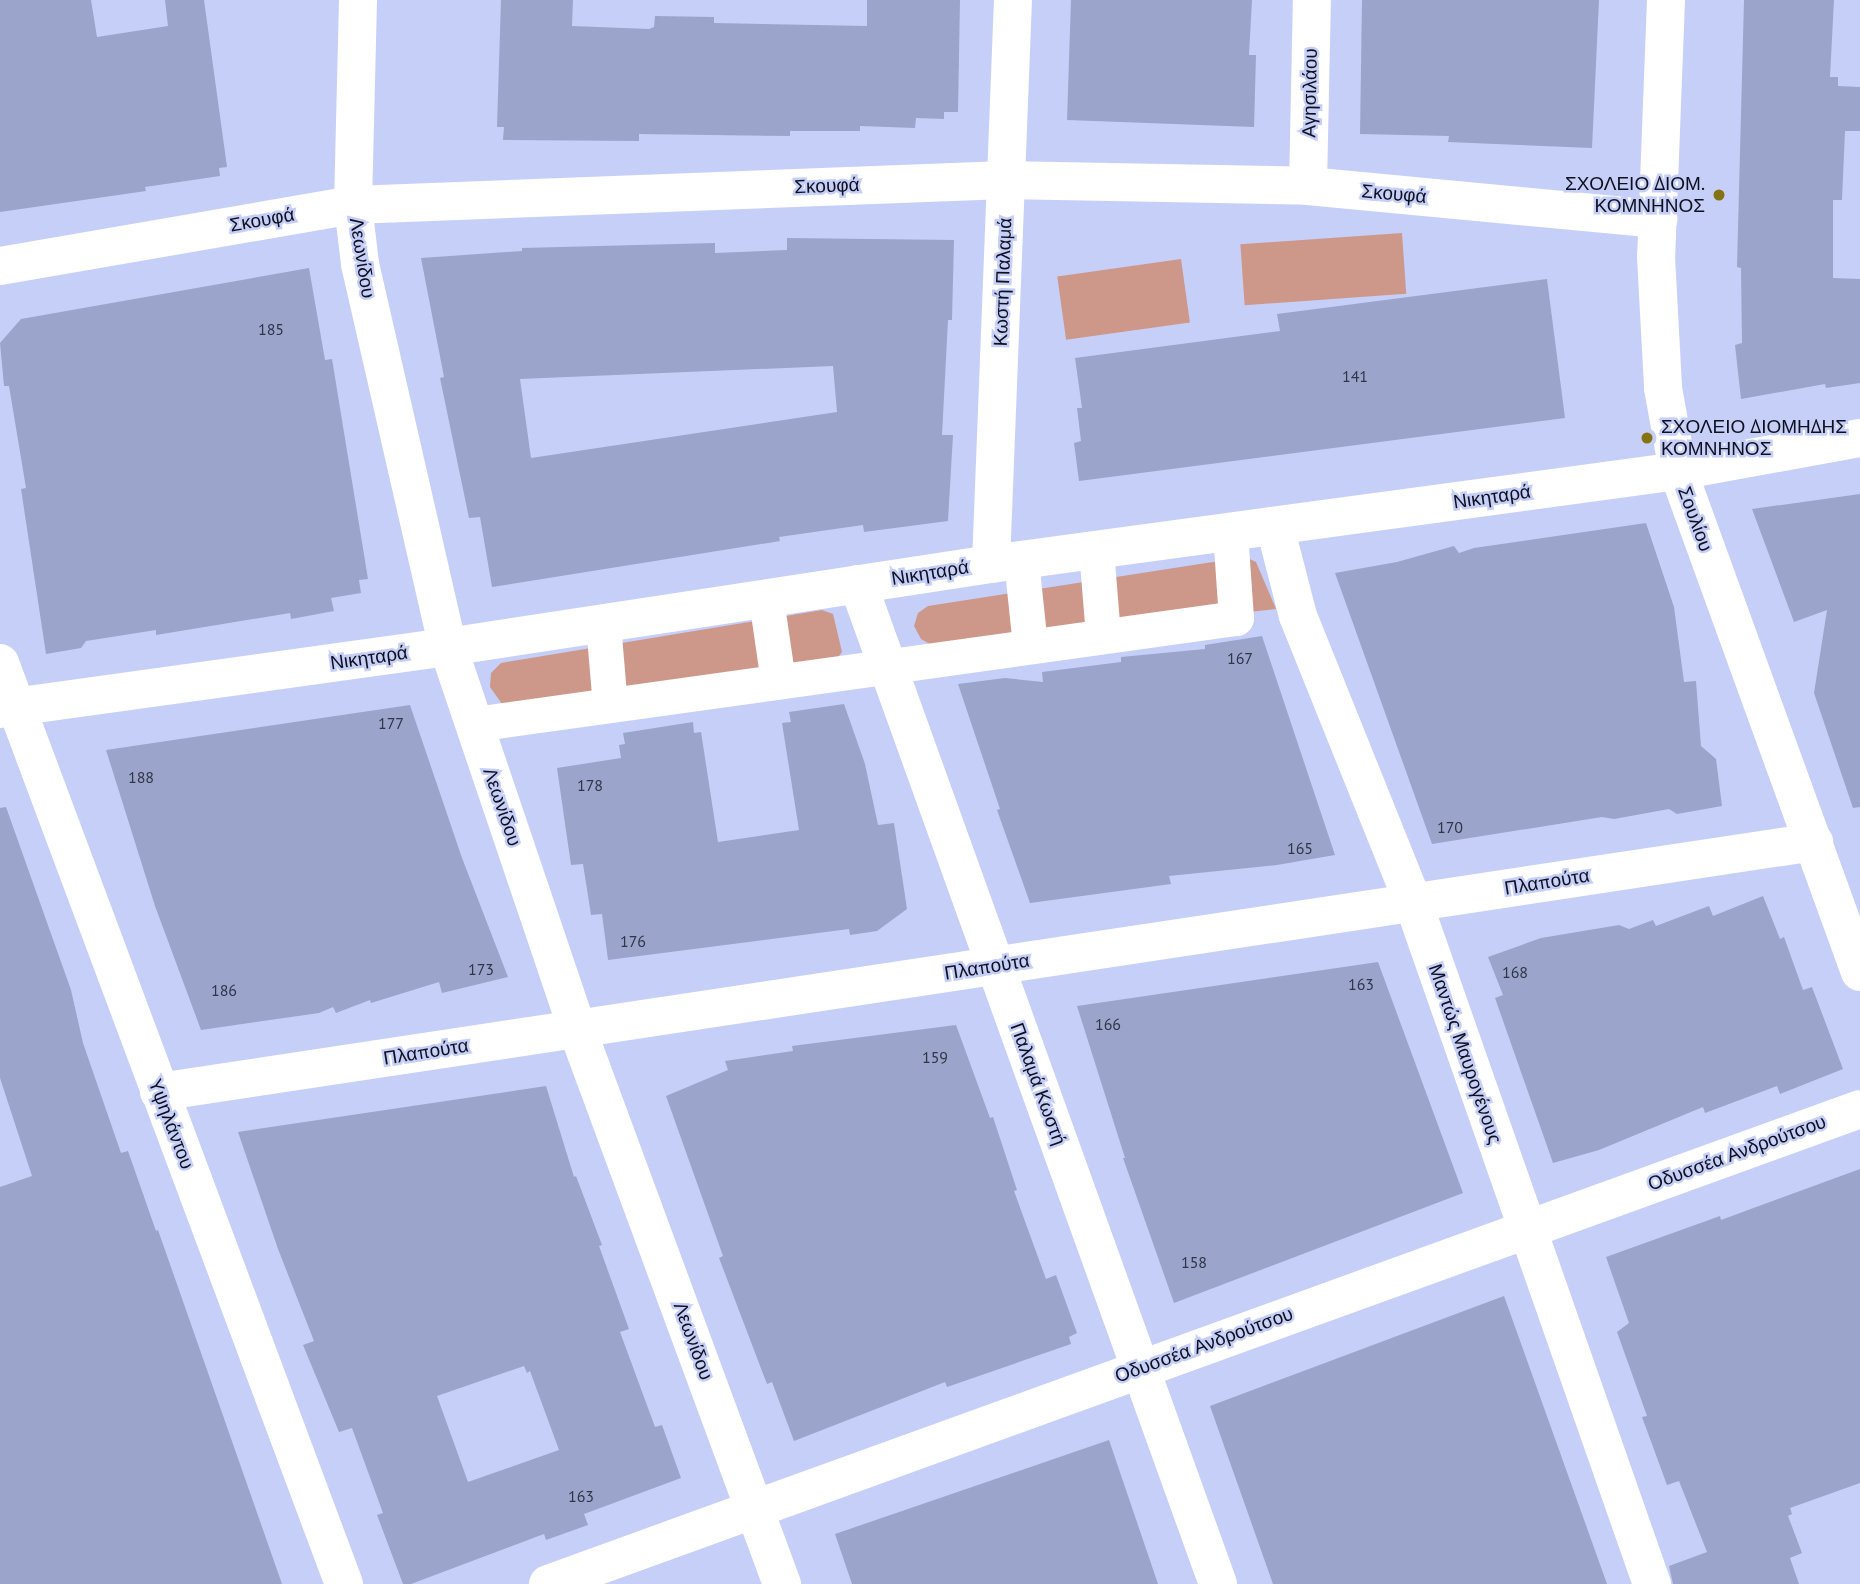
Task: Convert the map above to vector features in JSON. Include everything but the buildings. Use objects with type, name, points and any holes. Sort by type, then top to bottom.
[{"type":"street","name":"Λεωνίδου","points":[[358,0],[353,205],[360,264],[448,647],[577,1029],[782,1584]]},
{"type":"street","name":"Κωστή Παλαμά","points":[[1006,562],[1006,180],[1013,0]]},
{"type":"street","name":"Αγησιλάου","points":[[1308,186],[1312,0]]},
{"type":"street","name":"Σουλίου","points":[[1666,0],[1656,257],[1663,388],[1678,471],[1860,972]]},
{"type":"street","name":"Σκουφά","points":[[0,265],[353,205],[1006,180],[1308,186],[1658,219]]},
{"type":"street","name":"Νικηταρά","points":[[8,708],[448,647],[1006,562],[1678,471],[1860,438]]},
{"type":"street","name":"Μαντώς Μαυρογένους","points":[[1275,527],[1298,615],[1413,902],[1525,1228],[1652,1584]]},
{"type":"street","points":[[474,724],[1236,618],[1230,532]]},
{"type":"street","points":[[1096,550],[1103,636]]},
{"type":"street","points":[[1006,562],[1030,645]]},
{"type":"street","name":"Παλαμά Κωστή","points":[[858,584],[1218,1584]]},
{"type":"street","points":[[766,598],[778,681]]},
{"type":"street","points":[[603,624],[610,705]]},
{"type":"street","name":"Υψηλάντου","points":[[0,663],[8,708],[159,1092],[344,1584]]},
{"type":"street","name":"Πλαπούτα","points":[[159,1092],[1814,842]]},
{"type":"street","name":"Οδυσσέα Ανδρούτσου","points":[[548,1584],[1525,1228],[1860,1109]]},
{"type":"shaded area","points":[[1402,233],[1406,294],[1245,305],[1240,244]]},
{"type":"shaded area","points":[[1181,259],[1190,322],[1066,340],[1057,276]]},
{"type":"shaded area","points":[[1245,557],[1256,562],[1276,609],[935,647],[921,639],[914,626],[918,613],[928,606]]},
{"type":"shaded area","points":[[822,610],[833,614],[842,652],[836,660],[502,704],[490,687],[491,673],[501,663]]},
{"type":"place","name":"ΣΧΟΛΕΙΟ ΔΙΟΜ. ΚΟΜΝΗΝΟΣ","points":[[1719,195]]},
{"type":"place","name":"ΣΧΟΛΕΙΟ ΔΙΟΜΗΔΗΣ ΚΟΜΝΗΝΟΣ","points":[[1647,438]]}]
